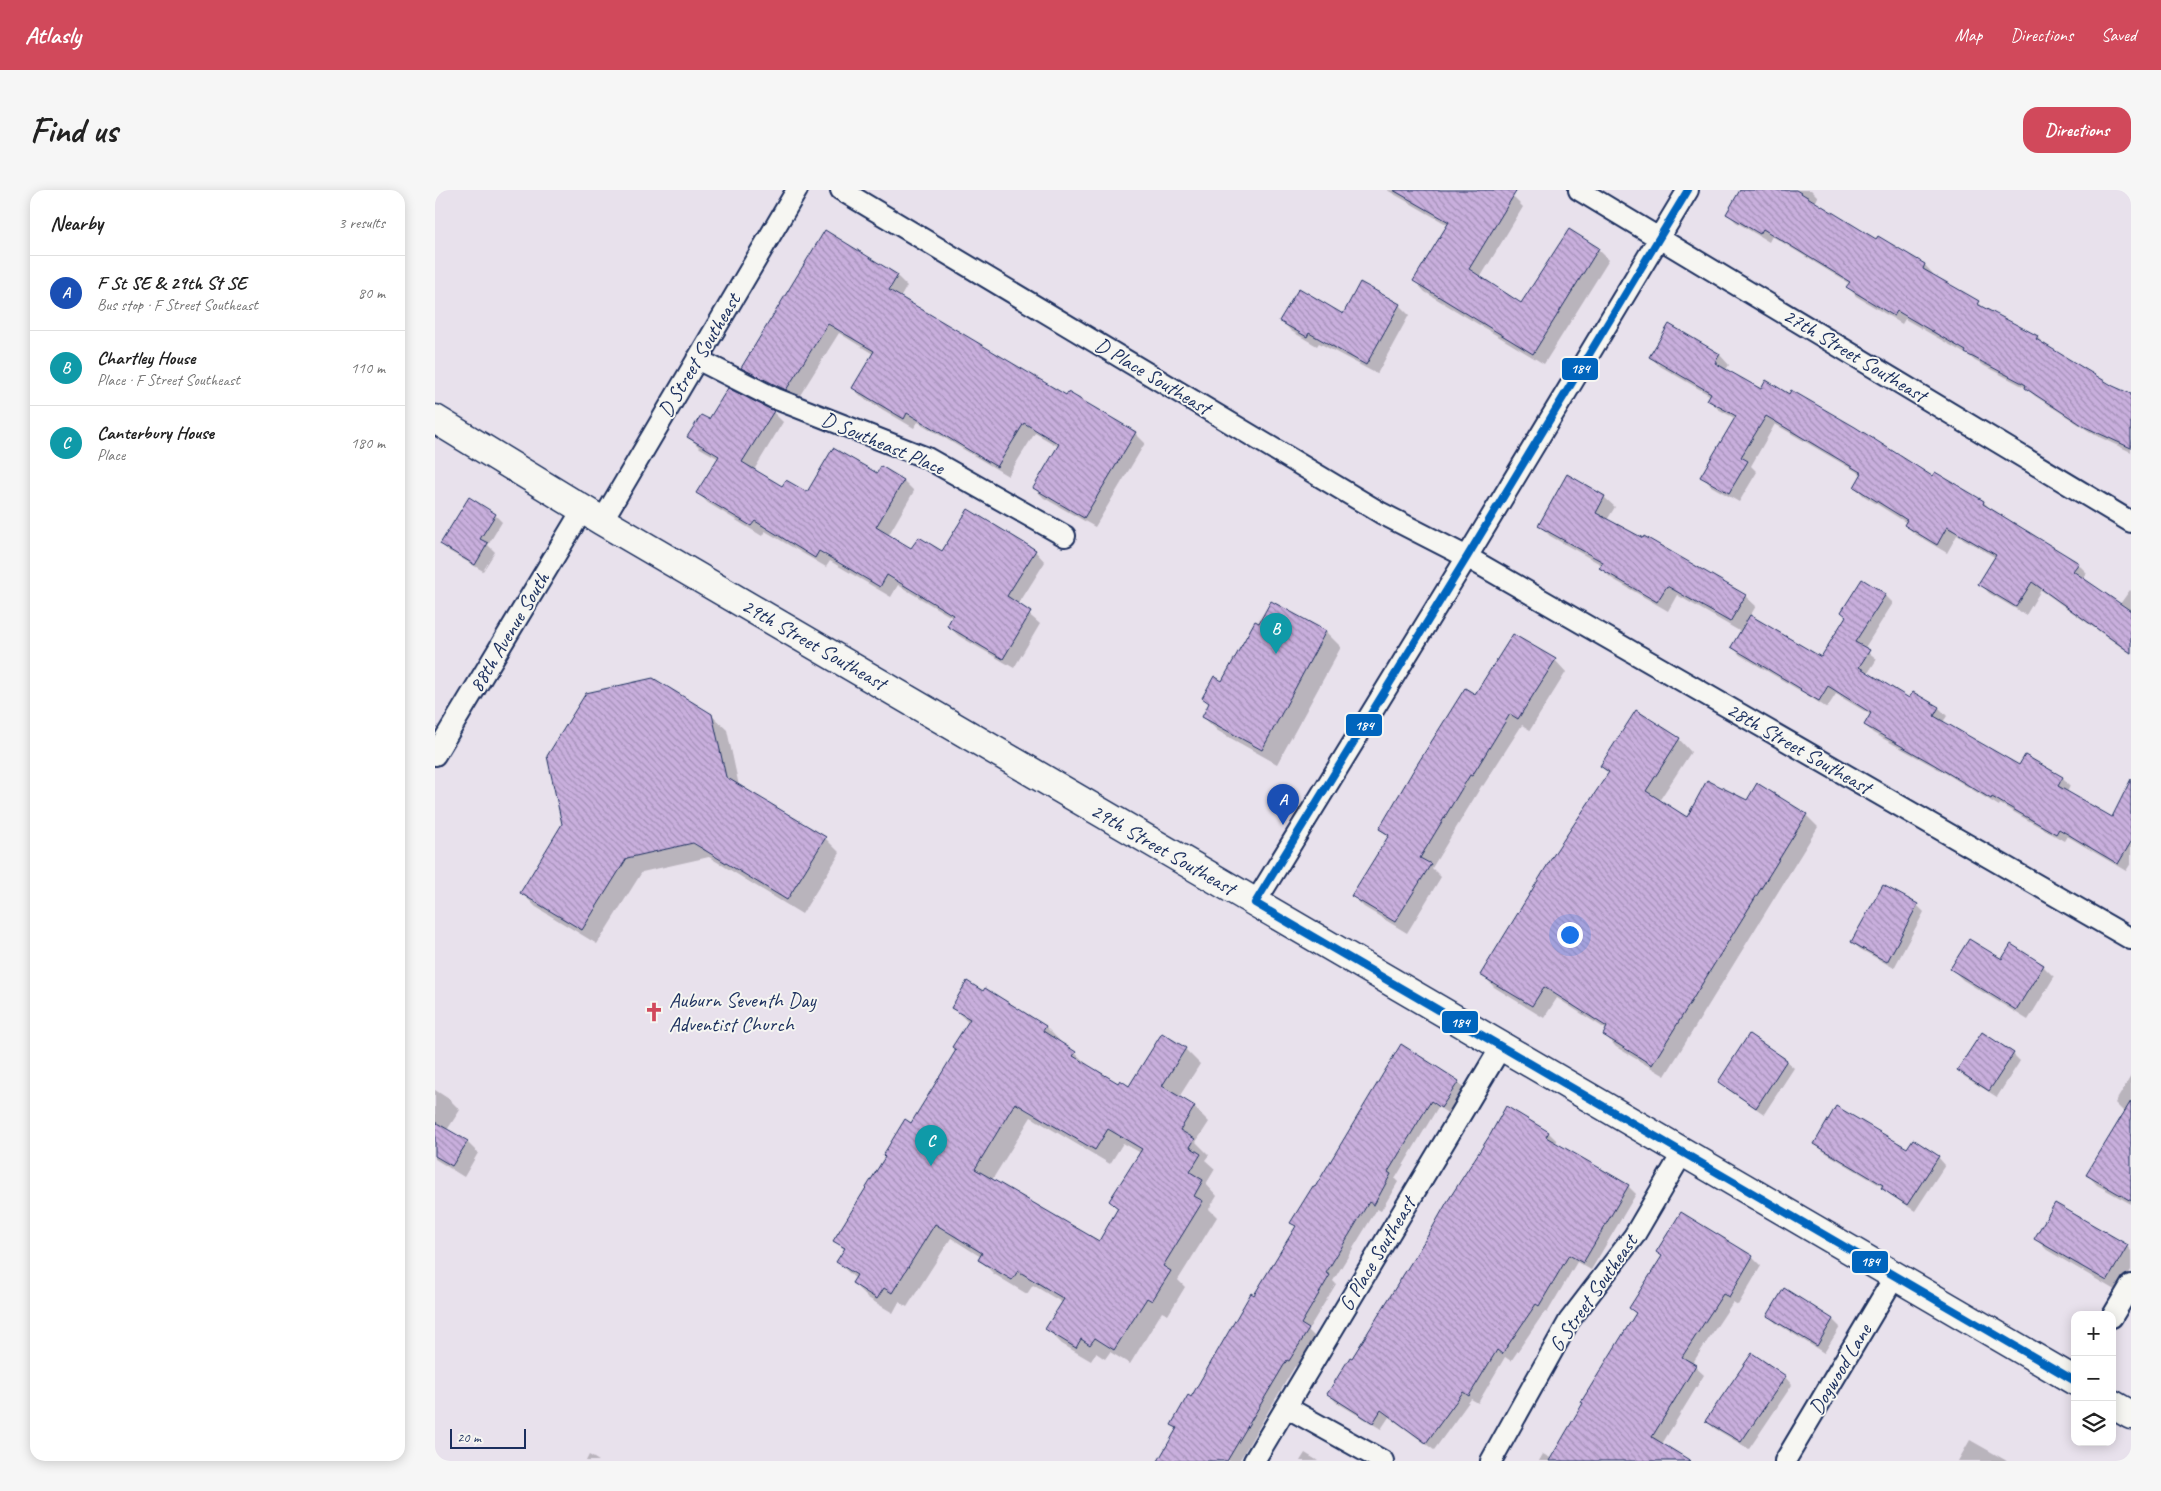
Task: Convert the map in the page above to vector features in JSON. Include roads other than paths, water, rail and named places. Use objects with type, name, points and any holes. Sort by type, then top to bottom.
[{"type":"street","name":"D Street Southeast","points":[[593,515],[697,360],[797,190]]},
{"type":"street","name":"D Place Southeast","points":[[841,190],[1381,513],[1467,557]]},
{"type":"street","name":"27th Street Southeast","points":[[1579,190],[2131,522]]},
{"type":"street","points":[[1255,903],[1467,557],[1688,190]]},
{"type":"street","name":"D Southeast Place","points":[[697,360],[773,398],[927,458],[1065,536]]},
{"type":"street","name":"29th Street Southeast","points":[[435,419],[593,515],[2071,1379]]},
{"type":"street","name":"88th Avenue South","points":[[435,755],[593,515]]},
{"type":"street","name":"28th Street Southeast","points":[[1467,557],[2131,939]]},
{"type":"street","name":"G Place Southeast","points":[[1253,1461],[1501,1047]]},
{"type":"street","name":"G Street Southeast","points":[[1491,1461],[1569,1321],[1633,1236],[1683,1152]]},
{"type":"street","name":"Dogwood Lane","points":[[1785,1461],[1895,1276]]},
{"type":"street","points":[[2116,1311],[2131,1285]]},
{"type":"street","points":[[1286,1406],[1383,1461]]},
{"type":"street","points":[[2116,1406],[2131,1415]]},
{"type":"place","name":"Chartley House","points":[[1276,654]]},
{"type":"place","name":"F St SE & 29th St SE","points":[[1283,825]]},
{"type":"place","name":"Auburn Seventh Day Adventist Church","points":[[654,1012]]},
{"type":"place","name":"Canterbury House","points":[[931,1166]]}]
